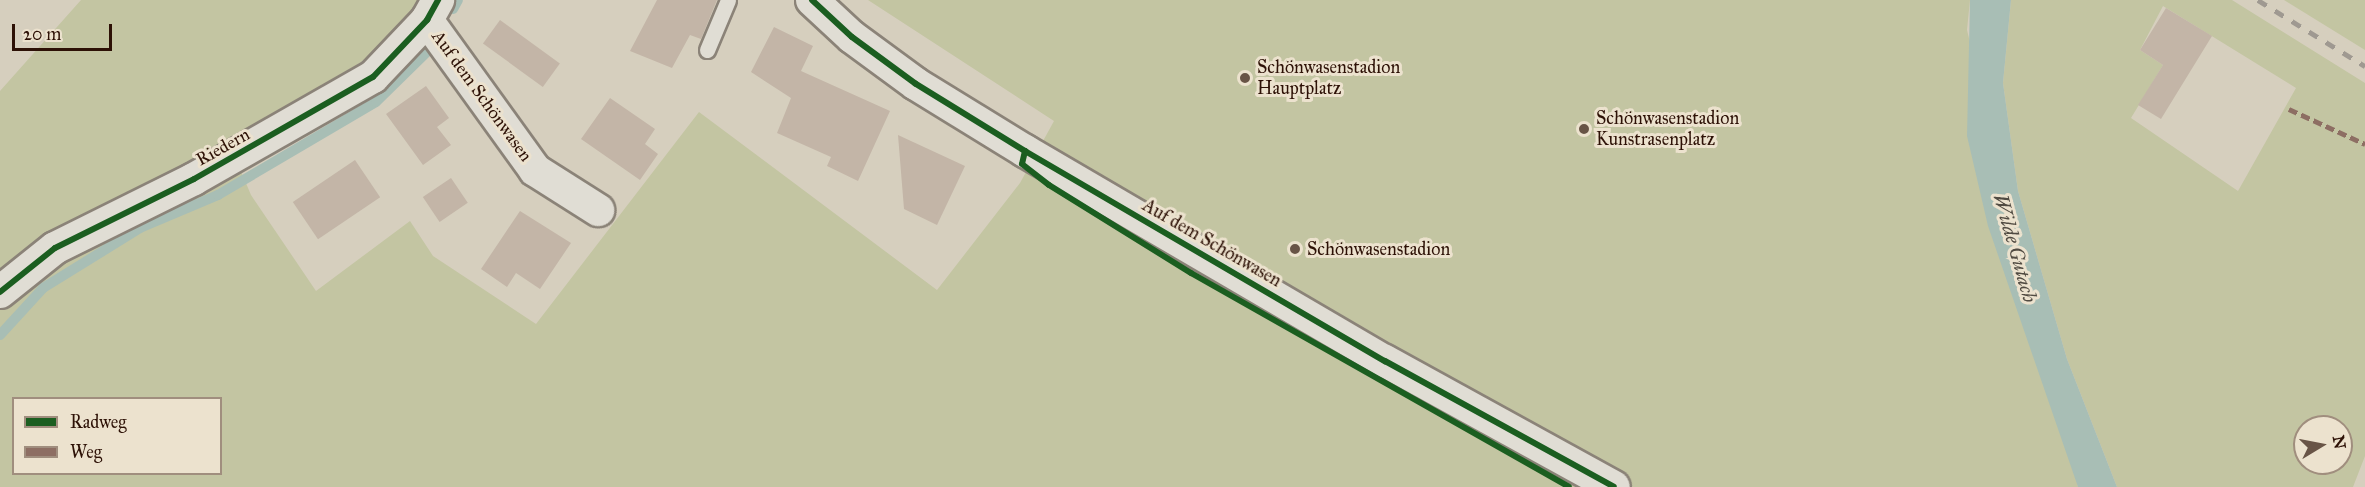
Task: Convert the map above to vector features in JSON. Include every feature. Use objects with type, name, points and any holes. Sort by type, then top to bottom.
[{"type":"street","name":"Auf dem Schönwasen","points":[[812,0],[852,37],[907,77],[1025,151],[1385,361],[1614,487]]},
{"type":"street","name":"Auf dem Schönwasen","points":[[432,10],[535,170],[598,210]]},
{"type":"street","name":"Riedern","points":[[0,292],[55,248],[194,179],[372,77],[432,10]]},
{"type":"lane","points":[[707,50],[728,0]]},
{"type":"green space","points":[[81,0],[420,0],[373,53],[336,81],[228,141],[251,195],[316,291],[410,221],[433,256],[536,324],[699,112],[937,290],[1020,183],[1054,121],[868,0],[1970,0],[1967,30],[2078,487],[0,487],[0,91]]},
{"type":"green space","points":[[2011,0],[2232,0],[2365,83],[2365,456],[2353,487],[2117,487],[2067,359],[2018,191],[2003,83]],"holes":[[[2163,6],[2296,88],[2238,191],[2131,118],[2163,65],[2140,50]]]},
{"type":"green space","points":[[2284,0],[2365,0],[2365,50]]},
{"type":"water","name":"Wilde Gutach","points":[[1970,0],[2011,0],[2003,83],[2018,191],[2067,359],[2117,487],[2078,487],[1988,226],[1967,136]]},
{"type":"building","points":[[657,0],[717,0],[701,39],[690,35],[672,68],[630,51]]},
{"type":"building","points":[[2166,8],[2212,36],[2161,119],[2138,105],[2163,65],[2140,50]]},
{"type":"building","points":[[500,20],[560,63],[543,87],[483,43]]},
{"type":"building","points":[[774,27],[813,46],[801,71],[890,111],[858,181],[827,166],[831,157],[777,133],[791,98],[751,72]]},
{"type":"building","points":[[426,86],[449,118],[437,127],[451,145],[423,165],[386,114]]},
{"type":"building","points":[[610,98],[655,129],[645,144],[658,154],[640,180],[581,139]]},
{"type":"building","points":[[898,135],[965,166],[937,225],[904,209]]},
{"type":"building","points":[[355,160],[380,197],[318,239],[293,202]]},
{"type":"building","points":[[451,178],[468,203],[440,222],[423,197]]},
{"type":"building","points":[[520,211],[571,243],[540,289],[516,273],[507,287],[481,269]]},
{"type":"waterway","points":[[453,9],[458,0]]},
{"type":"waterway","points":[[0,335],[43,288],[140,228],[218,195],[376,102],[426,53]]},
{"type":"railway","points":[[2258,0],[2365,66]]},
{"type":"marked path","points":[[2289,109],[2365,144]]},
{"type":"cycle path","points":[[0,292],[55,248],[194,179],[373,77],[427,20],[438,0]]},
{"type":"cycle path","points":[[812,0],[852,37],[916,84],[1025,151],[1385,361],[1614,487]]},
{"type":"cycle path","points":[[1025,151],[1022,164],[1049,185],[1191,273],[1569,487]]},
{"type":"place","name":"Schönwasenstadion Hauptplatz","points":[[1245,78]]},
{"type":"place","name":"Schönwasenstadion Kunstrasenplatz","points":[[1584,129]]},
{"type":"place","name":"Schönwasenstadion","points":[[1295,249]]}]
